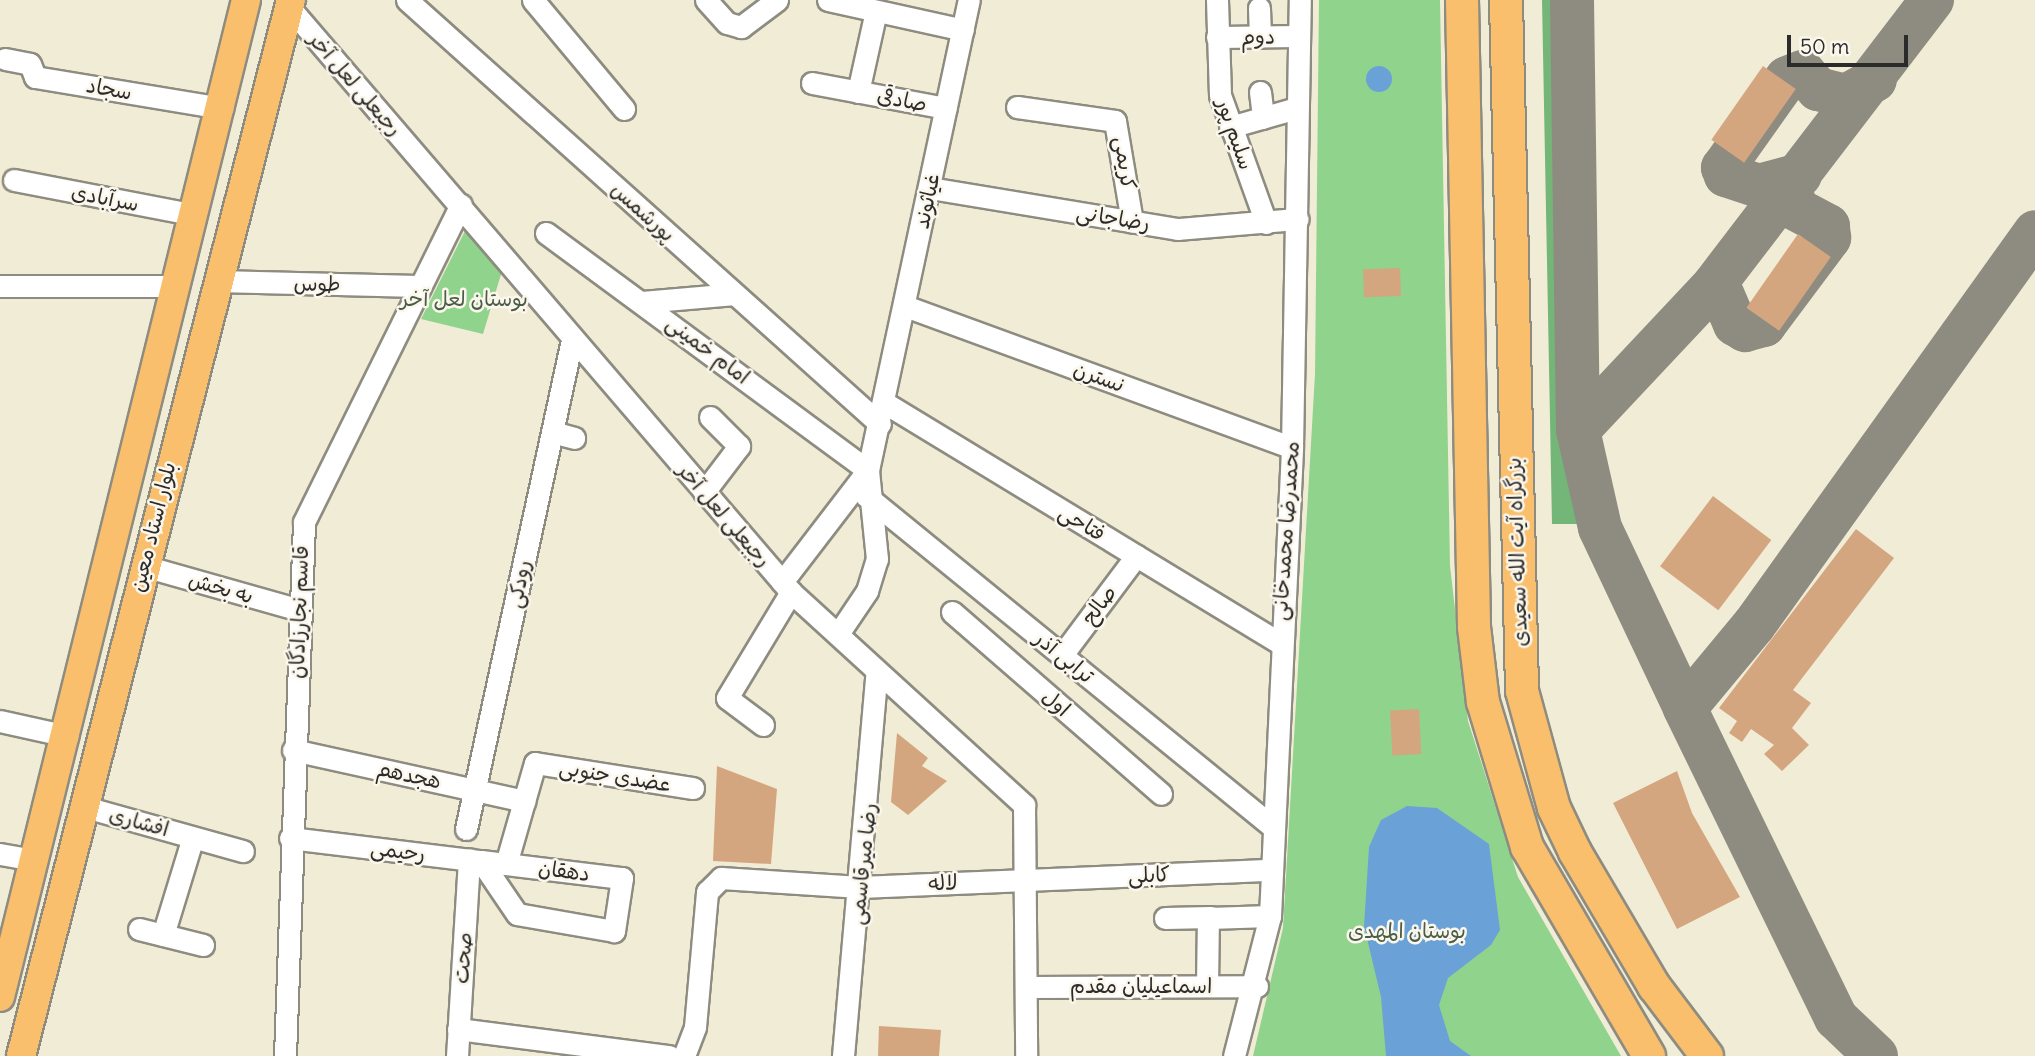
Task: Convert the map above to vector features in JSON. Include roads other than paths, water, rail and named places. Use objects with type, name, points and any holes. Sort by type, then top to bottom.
[{"type":"highway","points":[[1462,0],[1474,628],[1483,702],[1527,846],[1648,1056]]},
{"type":"highway","name":"بزرگراه آیت الله سعیدی","points":[[1506,0],[1522,691],[1554,808],[1575,852],[1654,986],[1707,1056]]},
{"type":"main road","name":"بلوار استاد معین","points":[[0,997],[135,467],[151,388],[222,108],[246,0]]},
{"type":"main road","name":"بلوار استاد معین","points":[[21,1056],[184,400],[290,4]]},
{"type":"main road","points":[[151,388],[157,417],[173,416],[184,400]]},
{"type":"main road","points":[[135,467],[146,456],[160,459],[164,484]]},
{"type":"street","name":"پورشمس","points":[[407,0],[880,424]]},
{"type":"street","points":[[533,0],[624,109]]},
{"type":"street","points":[[706,0],[727,23],[741,27],[777,0]]},
{"type":"street","points":[[828,0],[963,30]]},
{"type":"street","name":"غیاثوند","points":[[864,485],[885,403],[969,0]]},
{"type":"street","name":"سلیم پور","points":[[1217,0],[1217,37],[1230,127],[1266,223]]},
{"type":"street","name":"محمدرضا محمدخانی","points":[[1234,1056],[1256,986],[1270,916],[1279,643],[1292,448],[1300,0]]},
{"type":"street","name":"رجبعلی لعل آخر","points":[[290,4],[572,340],[787,587],[1024,805],[1026,1056]]},
{"type":"street","points":[[1259,8],[1260,37]]},
{"type":"street","name":"صادقی","points":[[858,92],[876,11]]},
{"type":"street","name":"دوم","points":[[1217,37],[1299,36]]},
{"type":"street","name":"سجاد","points":[[5,59],[30,64],[35,77],[222,108]]},
{"type":"street","name":"صادقی","points":[[812,83],[946,108]]},
{"type":"street","points":[[1260,92],[1264,118]]},
{"type":"street","name":"کریمی","points":[[1017,107],[1115,121],[1132,222]]},
{"type":"street","points":[[1230,127],[1293,110]]},
{"type":"street","name":"سرآبادی","points":[[14,180],[195,215]]},
{"type":"street","name":"رضاجانی","points":[[930,188],[1132,222],[1198,229],[1298,219]]},
{"type":"street","name":"قاسم نجارزادگان","points":[[285,1056],[293,750],[304,522],[418,286],[461,205]]},
{"type":"street","name":"امام خمینی","points":[[546,233],[642,302],[864,485]]},
{"type":"street","name":"طوس","points":[[217,281],[418,286]]},
{"type":"street","points":[[0,286],[178,286]]},
{"type":"street","points":[[642,302],[736,294]]},
{"type":"street","name":"نسترن","points":[[905,306],[1292,448]]},
{"type":"street","name":"رودکی","points":[[466,829],[572,340]]},
{"type":"street","name":"فتاحی","points":[[885,403],[1279,643]]},
{"type":"street","points":[[704,492],[739,446],[710,417]]},
{"type":"street","points":[[552,432],[574,438]]},
{"type":"street","points":[[763,725],[727,698],[787,587],[864,485]]},
{"type":"street","points":[[838,634],[867,591],[877,559],[864,485]]},
{"type":"street","name":"ترابی آذر","points":[[864,485],[1022,622],[1273,827]]},
{"type":"street","name":"صالح","points":[[1062,655],[1136,556]]},
{"type":"street","name":"به بخش","points":[[144,566],[299,611]]},
{"type":"street","name":"اول","points":[[952,612],[1161,794]]},
{"type":"street","points":[[999,653],[1022,622]]},
{"type":"street","name":"رضا میرقاسمی","points":[[843,1056],[877,671]]},
{"type":"street","points":[[0,721],[67,736]]},
{"type":"street","name":"هجدهم","points":[[293,750],[524,801]]},
{"type":"street","name":"عضدی جنوبی","points":[[524,801],[535,763],[693,788]]},
{"type":"street","points":[[506,864],[524,801]]},
{"type":"street","name":"افشاری","points":[[85,807],[243,851]]},
{"type":"street","name":"افشاری","points":[[163,935],[192,837]]},
{"type":"street","name":"رحیمی","points":[[290,838],[506,864]]},
{"type":"street","points":[[0,854],[35,860]]},
{"type":"street","name":"دهقان","points":[[475,860],[517,914],[614,931],[622,877],[506,864]]},
{"type":"street","name":"صحت","points":[[457,1056],[475,860]]},
{"type":"street","name":"کابلی","points":[[1026,880],[1271,870]]},
{"type":"street","name":"لاله","points":[[684,1056],[695,1027],[709,887],[730,877],[860,887],[1026,880]]},
{"type":"street","points":[[1165,918],[1270,916]]},
{"type":"street","points":[[1207,986],[1211,917]]},
{"type":"street","points":[[139,929],[203,944]]},
{"type":"street","name":"اسماعیلیان مقدم","points":[[1026,987],[1256,986]]},
{"type":"street","points":[[458,1029],[669,1056]]},
{"type":"water","points":[[1379,66],[1388,70],[1392,79],[1388,88],[1379,92],[1370,88],[1366,79],[1370,70]]},
{"type":"water","points":[[1407,806],[1437,808],[1489,844],[1500,930],[1491,945],[1448,978],[1439,1005],[1450,1041],[1471,1056],[1386,1056],[1381,997],[1364,926],[1369,847],[1381,820]]},
{"type":"park label","name":"بوستان لعل آخر","points":[[464,299]]},
{"type":"park label","name":"بوستان المهدی","points":[[1407,931]]}]
